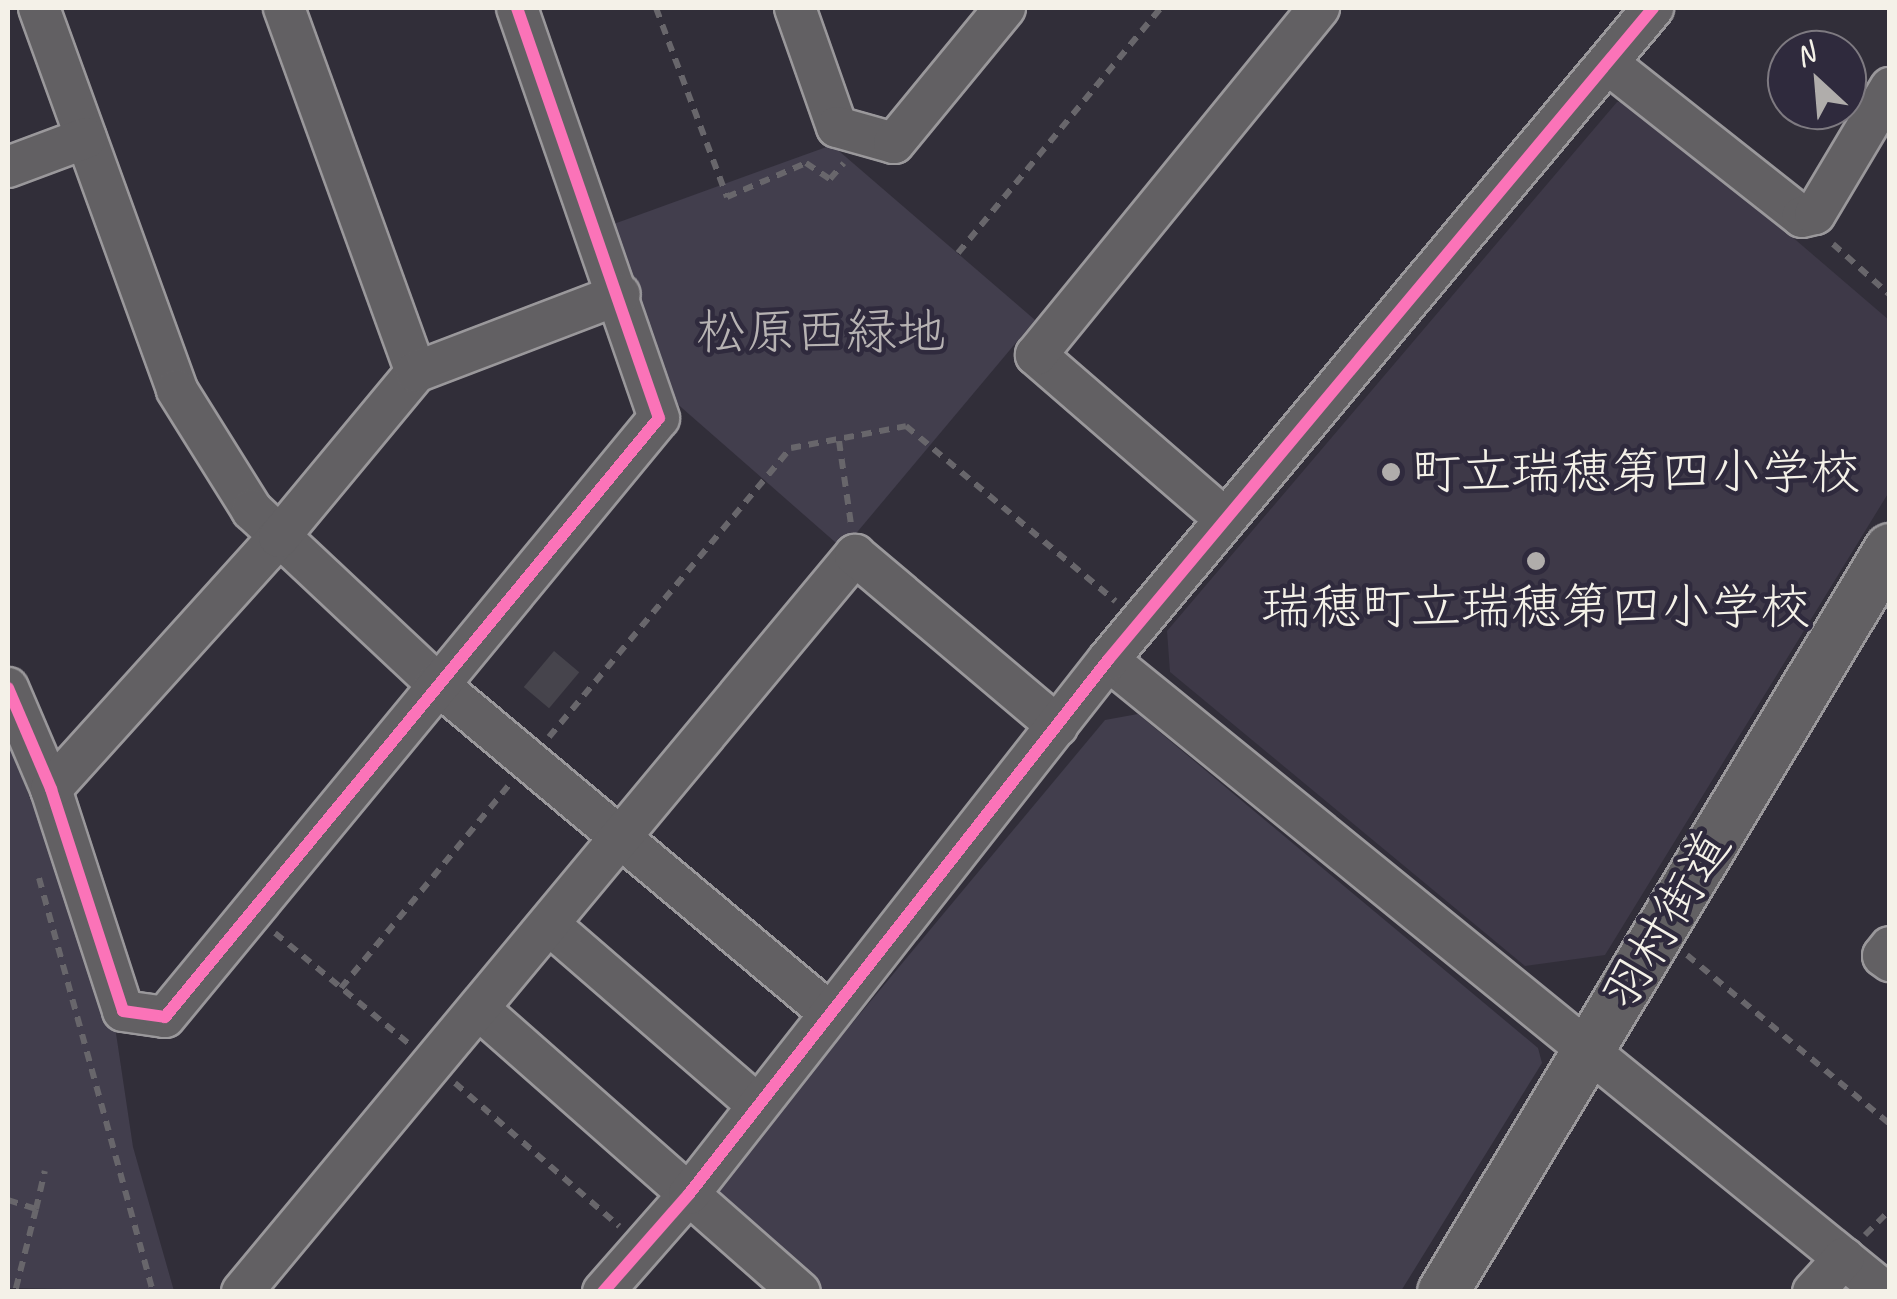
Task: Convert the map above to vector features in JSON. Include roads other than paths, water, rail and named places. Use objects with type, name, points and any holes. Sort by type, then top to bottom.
[{"type":"main road","name":"羽村街道","points":[[1442,1292],[1890,549]]},
{"type":"street","points":[[39,8],[190,417],[226,477],[280,537],[436,683],[627,838],[826,1010]]},
{"type":"street","points":[[284,8],[416,372]]},
{"type":"street","points":[[8,688],[50,789],[123,1011],[165,1017],[436,683],[659,418],[620,294],[517,8]]},
{"type":"street","points":[[794,8],[837,126],[894,143],[1005,8]]},
{"type":"street","points":[[1224,518],[1036,354],[1319,8]]},
{"type":"street","points":[[603,1292],[690,1194],[826,1010],[1224,518],[1611,66],[1653,8]]},
{"type":"street","points":[[1611,66],[1802,216],[1815,214],[1890,88]]},
{"type":"street","points":[[8,167],[86,138]]},
{"type":"street","points":[[50,789],[280,537],[416,372],[620,294]]},
{"type":"street","points":[[242,1292],[627,838],[855,555],[1058,726]]},
{"type":"street","points":[[1108,660],[1885,1292]]},
{"type":"street","points":[[552,927],[756,1104]]},
{"type":"street","points":[[1890,947],[1890,961]]},
{"type":"street","points":[[481,1012],[800,1292]]},
{"type":"street","points":[[1813,1292],[1844,1258]]},
{"type":"place","name":"町立瑞穂第四小学校","points":[[1391,472]]},
{"type":"place","name":"瑞穂町立瑞穂第四小学校","points":[[1536,561]]},
{"type":"park label","name":"松原西緑地","points":[[821,332]]}]
